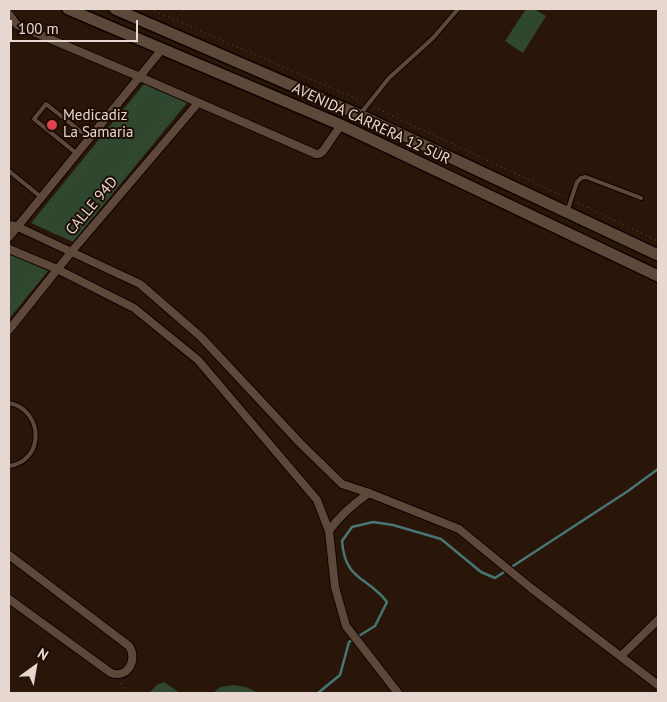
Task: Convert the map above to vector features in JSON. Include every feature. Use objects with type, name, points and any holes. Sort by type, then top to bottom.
[{"type":"street","name":"AVENIDA CARRERA 12 SUR","points":[[68,9],[341,125],[658,276]]},
{"type":"street","name":"AVENIDA CARRERA 12 SUR","points":[[115,9],[360,114],[658,254]]},
{"type":"street","points":[[9,14],[13,25],[140,77],[316,154],[323,151],[341,125]]},
{"type":"street","points":[[9,237],[12,226],[41,196],[163,48]]},
{"type":"street","name":"CALLE 94D","points":[[9,330],[198,103]]},
{"type":"street","points":[[12,226],[140,284],[201,337],[300,443],[342,484],[459,529],[531,588],[658,685]]},
{"type":"street","points":[[9,249],[35,264],[58,269],[134,308],[198,360],[317,500],[329,531],[335,587],[346,626],[398,693]]},
{"type":"street","points":[[329,531],[353,504],[369,493]]},
{"type":"street","points":[[9,555],[129,646],[133,651],[132,665],[128,670],[116,675],[9,599]]},
{"type":"street","points":[[620,656],[658,620]]},
{"type":"lane","points":[[360,114],[389,78],[433,38],[458,9]]},
{"type":"lane","points":[[76,153],[34,119],[46,104],[89,138]]},
{"type":"lane","points":[[9,171],[41,196]]},
{"type":"lane","points":[[567,212],[577,182],[581,178],[586,177],[641,198]]},
{"type":"lane","points":[[9,403],[24,409],[32,420],[36,433],[34,447],[26,458],[15,466],[9,466]]},
{"type":"path","points":[[150,9],[367,104],[658,241]]},
{"type":"path","points":[[176,20],[185,9]]},
{"type":"path","points":[[148,89],[38,223],[71,238],[178,103]]},
{"type":"path","points":[[50,242],[61,226],[67,224],[76,226],[82,221],[175,101]]},
{"type":"path","points":[[9,306],[34,275],[35,264]]},
{"type":"path","points":[[9,314],[44,272],[35,264]]},
{"type":"path","points":[[116,675],[126,693]]},
{"type":"green space","points":[[526,9],[534,9],[546,16],[523,53],[505,41]]},
{"type":"green space","points":[[144,84],[187,103],[73,242],[31,223]]},
{"type":"green space","points":[[9,254],[48,271],[9,319]]},
{"type":"green space","points":[[164,682],[180,693],[149,693],[158,684]]},
{"type":"green space","points":[[234,685],[246,687],[259,693],[213,693],[220,687]]},
{"type":"waterway","points":[[513,566],[628,491],[658,469]]},
{"type":"waterway","points":[[318,693],[340,675],[349,642],[375,626],[387,602],[372,587],[358,577],[347,564],[342,541],[352,527],[373,522],[393,525],[441,539],[481,572],[495,578],[504,572]]},
{"type":"place","name":"Medicadiz La Samaria","points":[[52,125]]}]
